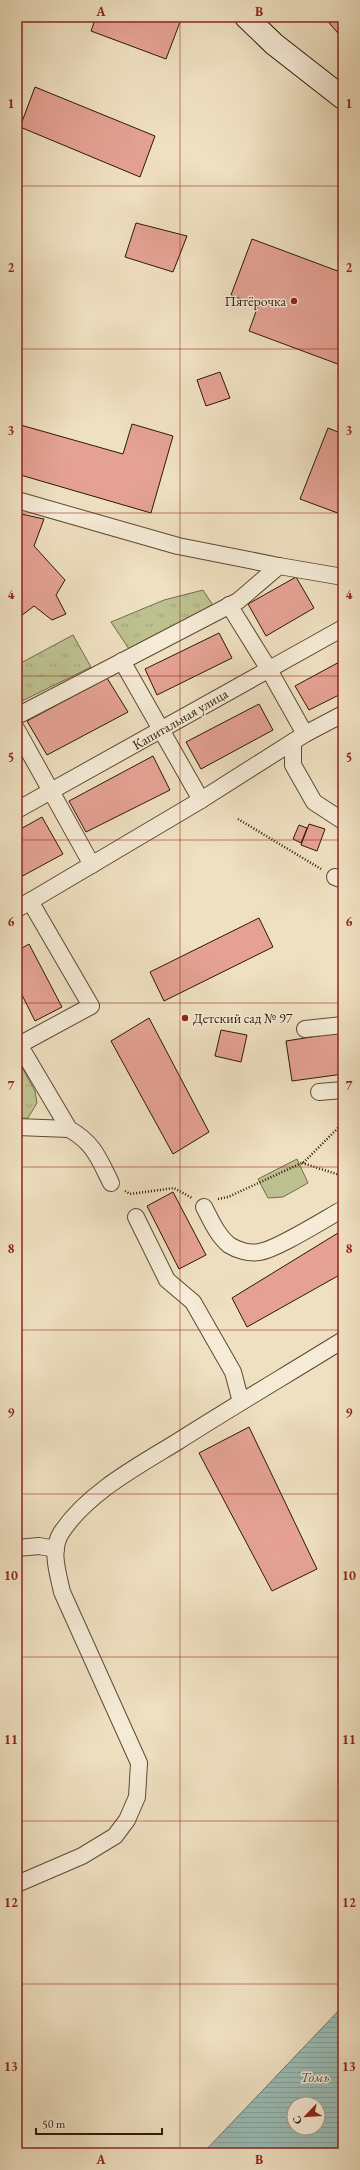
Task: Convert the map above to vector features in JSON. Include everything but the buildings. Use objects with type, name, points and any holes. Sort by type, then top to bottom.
[{"type":"main road","points":[[246,17],[274,44],[343,98]]},
{"type":"street","points":[[17,500],[178,546],[343,577]]},
{"type":"street","points":[[17,716],[238,601],[279,566]]},
{"type":"street","points":[[229,605],[268,668],[299,738],[293,765],[314,802],[343,821]]},
{"type":"street","name":"Капитальная улица","points":[[17,810],[163,730],[268,668],[343,628]]},
{"type":"street","points":[[122,661],[202,800]]},
{"type":"street","points":[[70,1129],[18,1043],[91,1006],[24,905],[202,800],[299,738],[343,714]]},
{"type":"street","points":[[17,730],[92,865]]},
{"type":"street","points":[[305,1029],[343,1025]]},
{"type":"street","points":[[319,1092],[343,1090]]},
{"type":"street","points":[[17,1127],[70,1129],[84,1137],[94,1151],[111,1183]]},
{"type":"street","points":[[200,1204],[219,1234],[230,1246],[245,1252],[259,1252],[274,1247],[343,1209]]},
{"type":"street","points":[[136,1217],[167,1280],[193,1302],[233,1372],[241,1402]]},
{"type":"street","points":[[17,1884],[82,1856],[115,1836],[127,1820],[137,1797],[139,1763],[62,1592],[56,1566],[56,1549],[61,1534],[92,1497],[241,1402],[343,1340]]},
{"type":"street","points":[[17,1548],[39,1546],[56,1549]]},
{"type":"path","points":[[238,819],[339,879]]},
{"type":"path","points":[[111,1183],[130,1194],[174,1188],[200,1204],[228,1197],[302,1163],[343,1123]]},
{"type":"path","points":[[302,1163],[343,1176]]},
{"type":"green space","points":[[203,590],[214,607],[129,649],[111,622],[164,600]]},
{"type":"green space","points":[[73,635],[91,667],[22,701],[17,691],[17,665]]},
{"type":"green space","points":[[17,1058],[35,1091],[37,1103],[28,1118],[17,1119]]},
{"type":"green space","points":[[297,1159],[308,1183],[283,1197],[268,1198],[258,1179]]},
{"type":"water","name":"Томь","points":[[343,2006],[343,2153],[203,2153]]},
{"type":"place","name":"Пятёрочка","points":[[294,301]]},
{"type":"place","name":"Детский сад № 97","points":[[185,1018]]}]
